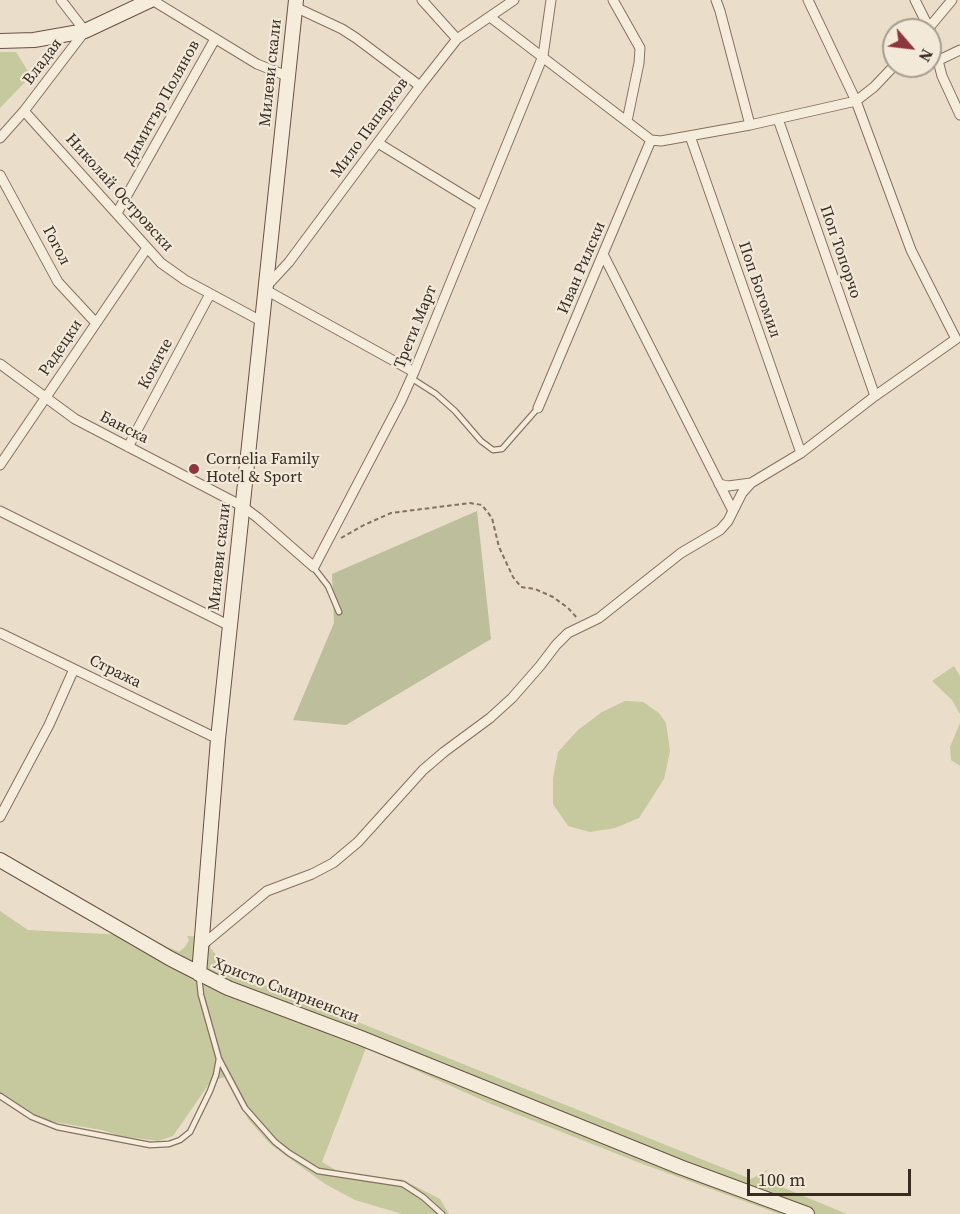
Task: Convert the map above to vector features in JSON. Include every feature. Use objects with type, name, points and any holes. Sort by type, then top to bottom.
[{"type":"street","points":[[61,0],[86,31]]},
{"type":"street","points":[[0,41],[34,40],[86,31],[152,0],[257,64],[287,76]]},
{"type":"street","points":[[422,0],[457,39]]},
{"type":"street","name":"Трети Март","points":[[314,567],[396,412],[413,375],[543,56],[551,0]]},
{"type":"street","points":[[614,0],[640,48],[627,121]]},
{"type":"street","points":[[716,0],[750,125]]},
{"type":"street","points":[[201,946],[267,891],[312,874],[333,863],[358,842],[423,770],[490,718],[519,690],[568,633],[599,618],[681,553],[720,530],[742,493],[751,483],[801,453],[875,396],[958,341],[911,250],[856,101],[808,0]]},
{"type":"street","points":[[915,0],[923,18]]},
{"type":"street","points":[[938,18],[952,0]]},
{"type":"street","name":"Мило Папарков","points":[[264,289],[290,262],[457,39],[512,1]]},
{"type":"street","points":[[296,3],[349,33],[420,86]]},
{"type":"street","name":"Милеви скали","points":[[199,974],[218,739],[296,3]]},
{"type":"street","points":[[490,17],[651,140],[661,141],[750,125],[856,101],[883,78]]},
{"type":"street","name":"Владая","points":[[0,138],[86,31]]},
{"type":"street","name":"Димитър Полянов","points":[[117,213],[215,39]]},
{"type":"street","points":[[942,59],[960,50]]},
{"type":"street","points":[[942,73],[960,115]]},
{"type":"street","name":"Николай Островски","points":[[24,111],[147,248],[173,272],[261,321]]},
{"type":"street","name":"Поп Топорчо","points":[[778,119],[875,396]]},
{"type":"street","name":"Поп Богомил","points":[[690,136],[801,453]]},
{"type":"street","name":"Иван Рилски","points":[[538,408],[651,140]]},
{"type":"street","points":[[378,143],[481,206]]},
{"type":"street","name":"Гогол","points":[[0,175],[58,282],[96,323]]},
{"type":"street","name":"Радецки","points":[[0,465],[147,248]]},
{"type":"street","points":[[604,256],[733,511]]},
{"type":"street","points":[[264,289],[413,375]]},
{"type":"street","name":"Кокиче","points":[[128,447],[210,294]]},
{"type":"street","name":"Банска","points":[[0,364],[75,419],[242,506]]},
{"type":"street","points":[[719,484],[728,486],[751,483]]},
{"type":"street","points":[[242,506],[314,567]]},
{"type":"street","points":[[0,512],[230,626]]},
{"type":"street","name":"Стража","points":[[0,633],[218,739]]},
{"type":"street","points":[[0,817],[49,725],[74,669]]},
{"type":"street","name":"Христо Смирненски","points":[[0,860],[93,916],[199,974],[256,1000],[361,1038],[574,1125],[807,1214]]},
{"type":"lane","points":[[413,375],[436,393],[481,441],[493,450],[502,449],[538,408]]},
{"type":"lane","points":[[314,567],[328,586],[339,612]]},
{"type":"lane","points":[[199,974],[201,995],[219,1059],[245,1107],[262,1128],[289,1153],[318,1171],[403,1185],[423,1197],[442,1214]]},
{"type":"lane","points":[[0,1096],[32,1118],[57,1127],[150,1145],[169,1144],[180,1140],[190,1132],[216,1075],[219,1059]]},
{"type":"path","points":[[324,547],[391,513],[470,503],[482,506],[492,518],[499,547],[513,577],[521,587],[553,597],[568,608],[584,626]]},
{"type":"green space","points":[[0,52],[16,52],[31,76],[0,108]]},
{"type":"green space","points":[[477,511],[491,639],[346,725],[293,720],[334,623],[332,574]]},
{"type":"green space","points":[[954,666],[960,676],[960,714],[952,700],[932,681]]},
{"type":"green space","points":[[625,701],[643,702],[659,713],[666,723],[670,751],[664,779],[639,818],[615,828],[590,832],[568,826],[553,804],[553,778],[558,752],[578,730],[602,712]]},
{"type":"green space","points":[[960,723],[960,766],[951,760],[950,747]]},
{"type":"green space","points":[[0,911],[28,930],[144,936],[179,952],[189,940],[187,936],[209,937],[211,949],[230,971],[751,1179],[769,1169],[760,1178],[847,1214],[779,1214],[640,1163],[491,1104],[366,1048],[322,1162],[339,1172],[366,1179],[401,1179],[440,1199],[449,1214],[402,1214],[355,1200],[325,1184],[270,1144],[248,1119],[228,1076],[211,1081],[173,1136],[158,1141],[120,1136],[102,1130],[36,1119],[0,1096]]},
{"type":"place","name":"Cornelia Family Hotel & Sport","points":[[194,469]]}]
